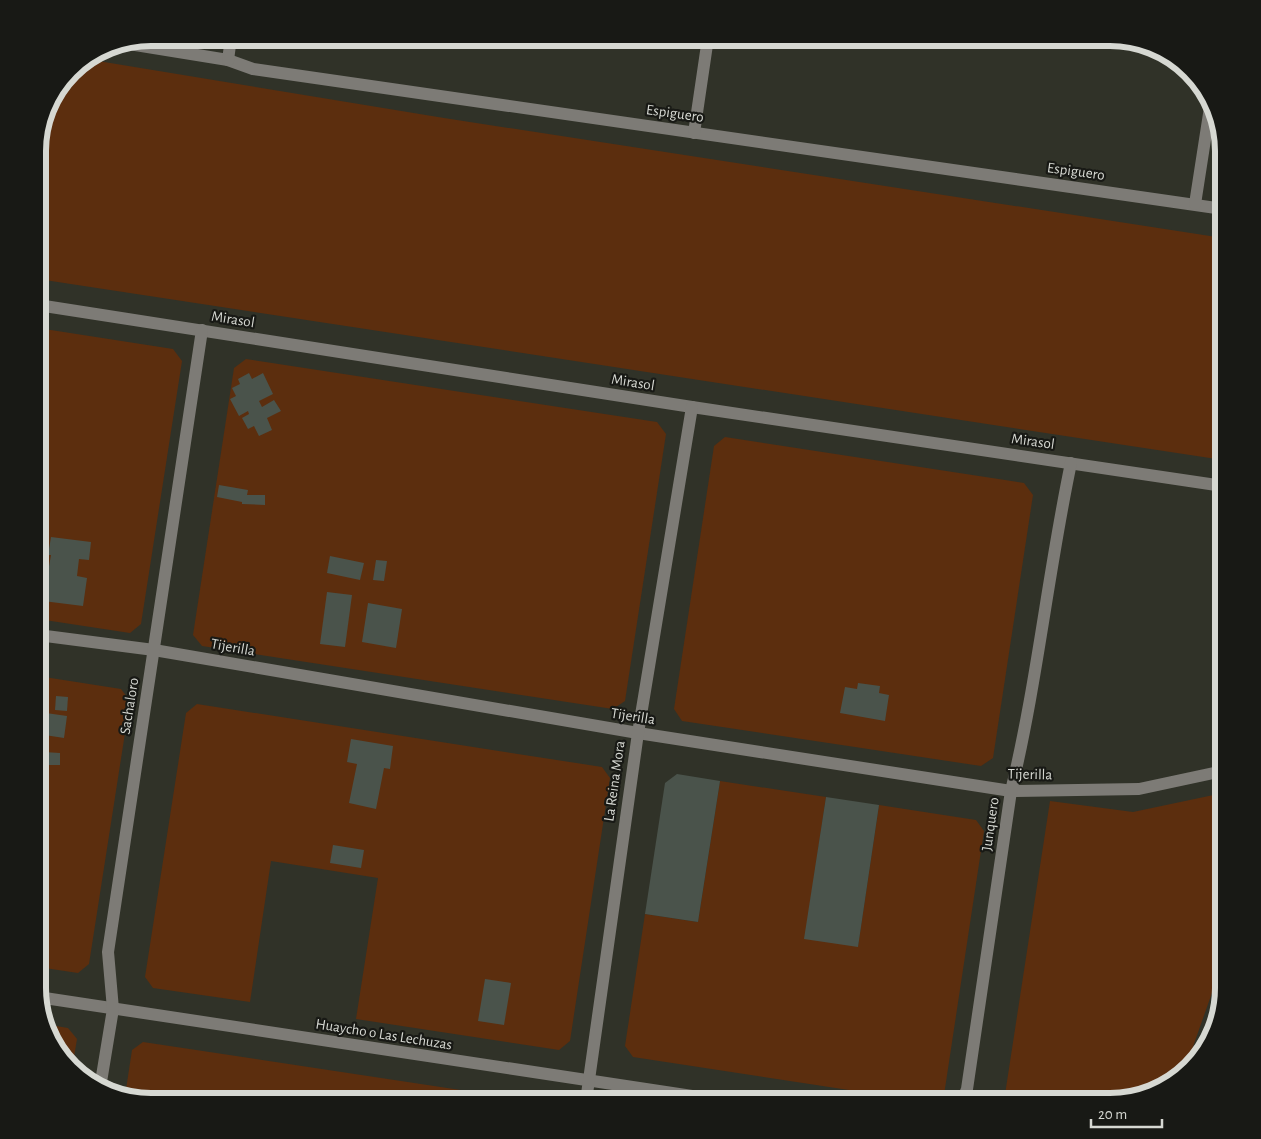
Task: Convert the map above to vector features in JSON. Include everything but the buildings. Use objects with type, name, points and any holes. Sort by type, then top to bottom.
[{"type":"street","name":"Espiguero","points":[[144,46],[228,60],[253,69],[1215,207]]},
{"type":"street","points":[[228,60],[231,46]]},
{"type":"street","points":[[694,132],[707,46]]},
{"type":"street","points":[[1195,204],[1209,116]]},
{"type":"street","name":"Mirasol","points":[[46,306],[692,407],[1215,485]]},
{"type":"street","name":"Sachaloro","points":[[101,1080],[113,1009],[108,952],[202,330]]},
{"type":"street","name":"La Reina Mora","points":[[587,1093],[638,733],[692,407]]},
{"type":"street","name":"Junquero","points":[[965,1093],[1011,791],[1023,744],[1057,530],[1071,463]]},
{"type":"street","name":"Tijerilla","points":[[46,636],[154,650],[638,733],[1011,791],[1139,789],[1215,773]]},
{"type":"street","name":"Huaycho o Las Lechuzas","points":[[46,998],[666,1093]]},
{"type":"shaded area","points":[[98,61],[444,118],[1215,237],[1215,459],[46,280],[46,144],[50,124],[54,111],[68,87],[82,72]]},
{"type":"shaded area","points":[[46,329],[173,349],[182,361],[141,624],[130,633],[46,620]]},
{"type":"shaded area","points":[[246,359],[657,422],[666,434],[625,701],[613,709],[202,646],[193,635],[234,368]]},
{"type":"shaded area","points":[[725,437],[1024,483],[1033,495],[993,758],[981,766],[682,721],[674,709],[714,446]]},
{"type":"shaded area","points":[[46,677],[121,689],[130,701],[89,964],[78,973],[46,968]]},
{"type":"shaded area","points":[[197,704],[602,767],[610,778],[570,1041],[559,1050],[356,1019],[378,878],[271,861],[250,1002],[153,988],[145,977],[186,713]]},
{"type":"shaded area","points":[[720,781],[826,797],[805,938],[858,946],[879,805],[976,820],[984,831],[944,1093],[869,1093],[633,1057],[625,1046],[645,914],[698,922]]},
{"type":"shaded area","points":[[1215,795],[1215,981],[1190,1056],[1179,1067],[1162,1079],[1131,1091],[1117,1093],[1005,1093],[1050,801],[1133,812]]},
{"type":"shaded area","points":[[53,1026],[68,1028],[77,1039],[74,1059],[60,1040]]},
{"type":"shaded area","points":[[143,1042],[480,1093],[144,1093],[126,1090],[132,1050]]}]
